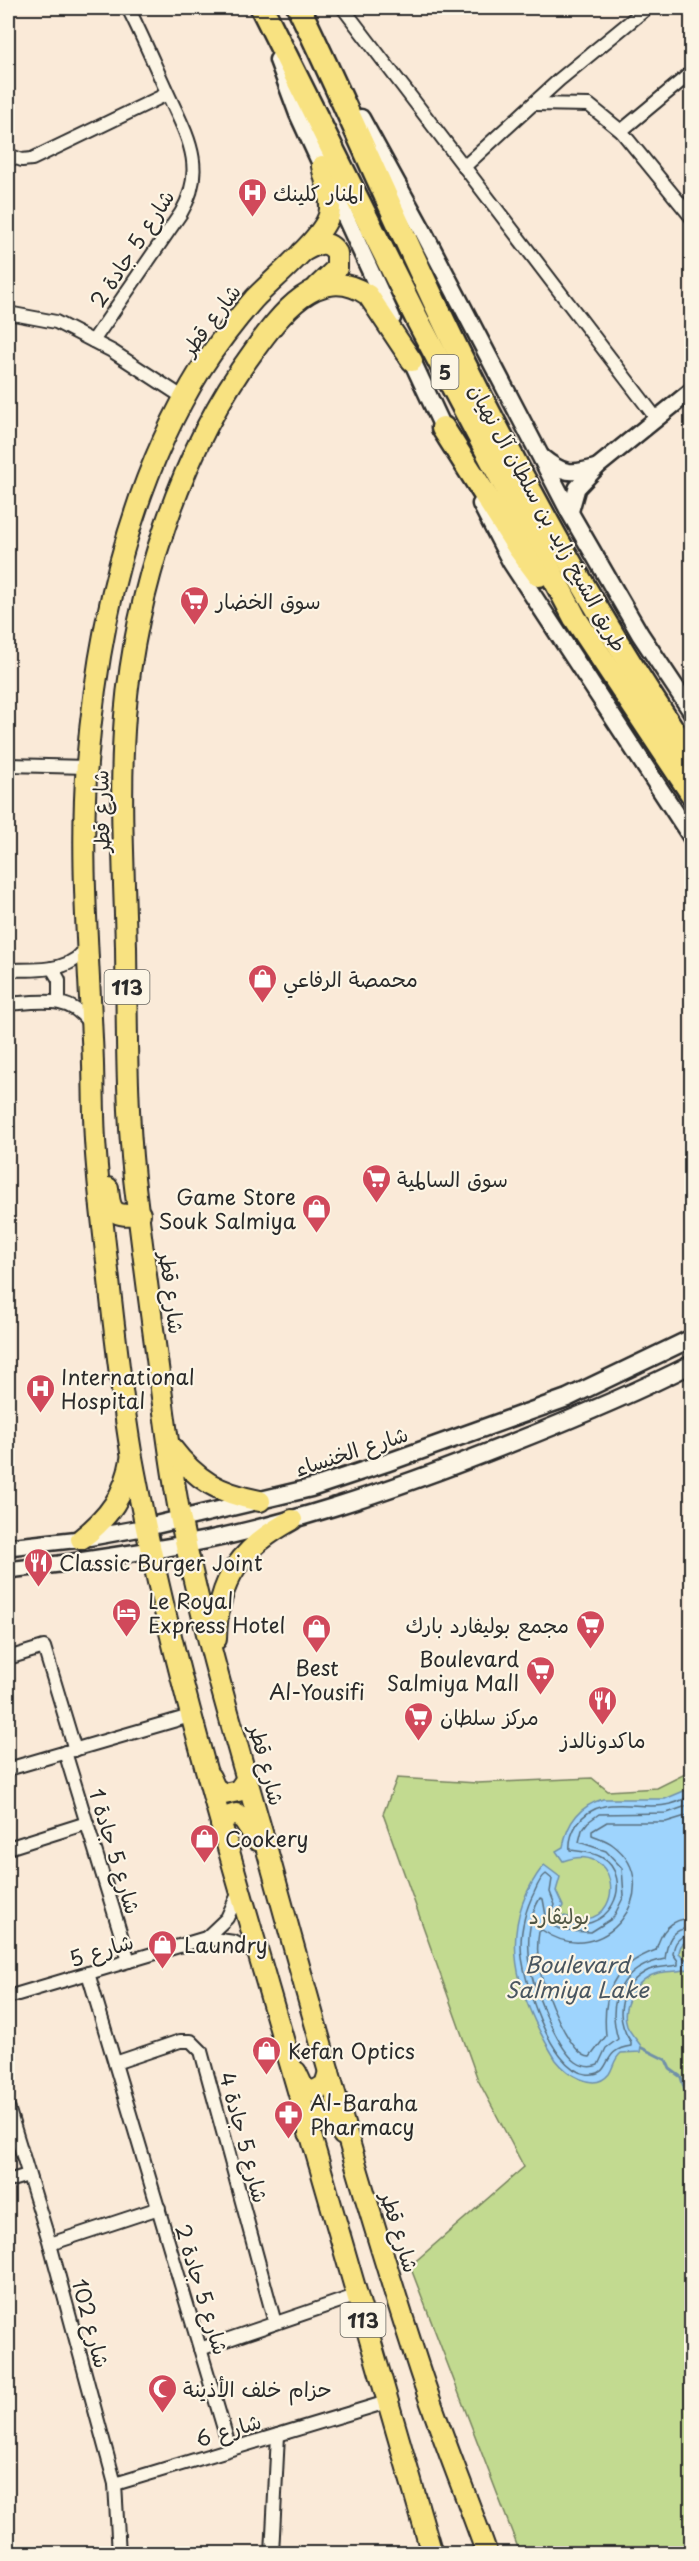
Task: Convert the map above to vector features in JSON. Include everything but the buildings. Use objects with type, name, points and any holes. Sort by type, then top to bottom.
[{"type":"highway","name":"طريق الشيخ زايد بن سلطان آل نهيان","points":[[260,8],[418,321],[575,618],[692,794]]},
{"type":"highway","name":"طريق الشيخ زايد بن سلطان آل نهيان","points":[[299,8],[459,353],[550,529],[632,668],[692,758]]},
{"type":"highway","points":[[443,428],[519,548],[575,618]]},
{"type":"main road","points":[[260,8],[298,114],[321,166],[443,428],[511,562],[692,838]]},
{"type":"main road","points":[[324,59],[355,107],[394,178],[570,513],[640,634],[692,712]]},
{"type":"main road","name":"شارع قطر","points":[[321,166],[330,202],[329,218],[301,252],[247,307],[222,339],[184,398],[136,508],[121,554],[97,673],[87,767],[83,857],[95,1138],[121,1386],[132,1454],[190,1716],[239,1892],[432,2553]]},
{"type":"main road","name":"شارع قطر","points":[[301,252],[323,243],[329,244],[337,253],[337,268],[272,326],[229,388],[191,462],[157,552],[143,601],[125,716],[122,781],[128,1063],[134,1178],[181,1520],[246,1780],[352,2154],[418,2366],[488,2553]]},
{"type":"main road","points":[[317,287],[334,284],[349,285],[368,294],[412,361]]},
{"type":"main road","points":[[95,1138],[106,1152],[110,1204],[114,1212],[120,1215],[140,1214]]},
{"type":"main road","name":"شارع الخنساء","points":[[147,1527],[260,1501],[386,1463],[567,1398],[692,1338]]},
{"type":"main road","points":[[152,1550],[187,1545],[292,1520],[394,1488],[547,1429],[692,1364]]},
{"type":"main road","points":[[169,1444],[186,1466],[208,1484],[233,1496],[260,1501]]},
{"type":"main road","points":[[81,1539],[101,1523],[117,1503],[127,1480],[132,1454]]},
{"type":"main road","points":[[218,1668],[216,1636],[219,1607],[228,1579],[251,1547],[266,1534],[292,1520]]},
{"type":"main road","points":[[204,1764],[215,1788],[224,1794],[238,1791],[246,1780]]},
{"type":"main road","points":[[221,1825],[224,1818],[230,1814],[236,1814],[244,1820],[269,1860]]},
{"type":"main road","points":[[283,2042],[303,2087],[308,2090],[319,2090],[325,2085],[329,2072]]},
{"type":"main road","points":[[309,2133],[310,2124],[316,2118],[322,2115],[330,2117],[336,2122],[352,2154]]},
{"type":"street","name":"شارع 5 جادة 2","points":[[93,341],[181,213],[191,192],[194,170],[192,148],[128,8]]},
{"type":"street","points":[[343,8],[656,418]]},
{"type":"street","points":[[464,167],[560,80],[647,8]]},
{"type":"street","points":[[621,131],[692,72]]},
{"type":"street","points":[[8,155],[17,159],[32,159],[167,94]]},
{"type":"street","points":[[534,105],[589,105],[621,131],[692,218]]},
{"type":"street","points":[[8,313],[56,322],[93,341],[184,398]]},
{"type":"street","points":[[570,513],[577,488],[597,466],[692,390]]},
{"type":"street","points":[[542,457],[566,472],[573,473],[597,466]]},
{"type":"street","points":[[8,765],[87,767]]},
{"type":"street","points":[[8,970],[52,968],[72,962],[88,944]]},
{"type":"street","points":[[52,968],[59,980],[59,1001]]},
{"type":"street","points":[[8,1004],[59,1001],[81,1014],[92,1029]]},
{"type":"street","name":"شارع الخنساء","points":[[8,1547],[81,1539],[147,1527]]},
{"type":"street","points":[[8,1570],[152,1550]]},
{"type":"street","name":"شارع 5 جادة 1","points":[[8,1658],[44,1647],[87,1823],[129,1961]]},
{"type":"street","points":[[8,1769],[190,1716]]},
{"type":"street","points":[[8,1848],[87,1823]]},
{"type":"street","name":"شارع 5","points":[[206,1938],[227,1918],[239,1892]]},
{"type":"street","name":"شارع 5","points":[[8,1997],[206,1938],[234,1942],[259,1956]]},
{"type":"street","name":"شارع 5 جادة 2","points":[[88,1973],[230,2449]]},
{"type":"street","name":"شارع 5 جادة 4","points":[[115,2063],[180,2041],[192,2041],[201,2051],[275,2324]]},
{"type":"street","name":"شارع 102","points":[[8,2107],[50,2244],[115,2484],[119,2553]]},
{"type":"street","points":[[8,2181],[28,2175]]},
{"type":"street","name":"شارع 5 جادة 2","points":[[50,2244],[159,2208]]},
{"type":"street","points":[[200,2349],[356,2296]]},
{"type":"street","name":"شارع 6","points":[[115,2484],[387,2402]]},
{"type":"street","points":[[272,2553],[278,2435]]},
{"type":"green space","name":"بوليڤارد","points":[[691,1771],[691,2553],[520,2553],[410,2266],[524,2167],[478,2080],[383,1814],[397,1778],[477,1783],[592,1778],[608,1791],[657,1788]]},
{"type":"water","name":"Boulevard Salmiya Lake","points":[[691,1788],[691,1941],[682,1944],[679,1953],[685,1959],[691,1959],[691,1968],[658,1973],[643,1980],[637,1986],[628,2001],[625,2018],[628,2029],[641,2046],[640,2052],[621,2053],[616,2058],[609,2074],[603,2079],[596,2082],[581,2079],[566,2070],[556,2060],[531,2012],[517,1963],[516,1938],[519,1914],[529,1889],[544,1865],[560,1877],[556,1891],[563,1906],[558,1914],[586,1919],[598,1914],[607,1905],[610,1881],[605,1869],[595,1861],[581,1858],[563,1861],[556,1851],[563,1847],[571,1823],[587,1806],[603,1799],[665,1799]]},
{"type":"waterway","points":[[642,2048],[666,2060],[670,2069],[681,2077],[689,2104],[688,2147],[692,2169]]},
{"type":"waterway","points":[[691,2185],[692,2176]]},
{"type":"place","name":"المنار كلينك","points":[[252,218]]},
{"type":"place","name":"سوق الخضار","points":[[195,626]]},
{"type":"place","name":"محمصة الرفاعي","points":[[262,1004]]},
{"type":"place","name":"سوق السالمية","points":[[376,1204]]},
{"type":"place","name":"Game Store Souk Salmiya","points":[[317,1234]]},
{"type":"place","name":"International Hospital","points":[[40,1414]]},
{"type":"place","name":"Classic Burger Joint","points":[[38,1588]]},
{"type":"place","name":"Le Royal Express Hotel","points":[[127,1638]]},
{"type":"place","name":"مجمع بوليفارد بارك","points":[[590,1650]]},
{"type":"place","name":"Best Al-Yousifi","points":[[317,1654]]},
{"type":"place","name":"Boulevard Salmiya Mall","points":[[540,1696]]},
{"type":"place","name":"ماكدونالدز","points":[[603,1726]]},
{"type":"place","name":"مركز سلطان","points":[[419,1742]]},
{"type":"place","name":"Cookery","points":[[204,1864]]},
{"type":"place","name":"Laundry","points":[[163,1970]]},
{"type":"place","name":"Kefan Optics","points":[[267,2076]]},
{"type":"place","name":"Al-Baraha Pharmacy","points":[[289,2140]]},
{"type":"place","name":"حزام خلف الأذينة","points":[[162,2414]]}]
